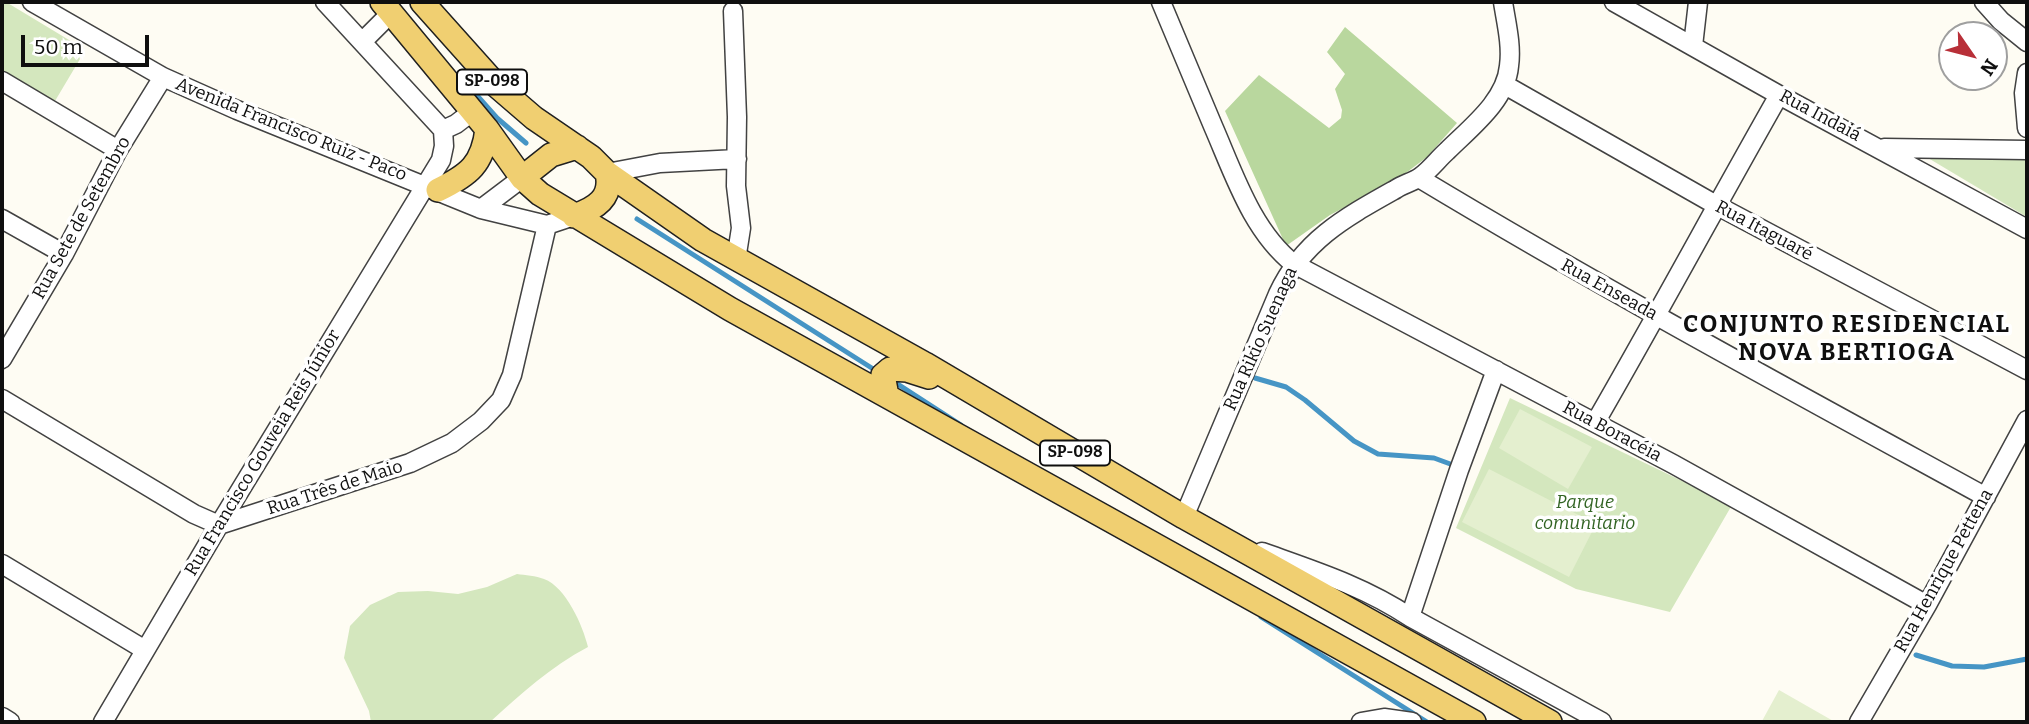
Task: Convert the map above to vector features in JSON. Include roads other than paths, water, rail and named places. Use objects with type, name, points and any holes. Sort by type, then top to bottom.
[{"type":"main road","name":"SP-098","points":[[422,2],[498,88],[534,118],[591,157],[607,173],[685,229],[925,364],[1184,517],[1550,722]]},
{"type":"main road","name":"SP-098","points":[[387,7],[480,120],[523,178],[540,194],[730,309],[1474,722]]},
{"type":"main road","points":[[431,187],[456,180],[478,163],[485,143],[480,120]]},
{"type":"main road","points":[[523,178],[551,155],[576,147]]},
{"type":"main road","points":[[574,216],[591,211],[602,201],[609,183],[607,173]]},
{"type":"main road","points":[[887,396],[883,375],[896,368],[972,392]]},
{"type":"street","name":"Avenida Francisco Ruiz - Paco","points":[[32,2],[163,77],[237,110],[481,208],[547,225]]},
{"type":"street","points":[[325,2],[443,130],[456,124],[480,120]]},
{"type":"street","name":"Rua Boracéia","points":[[1161,2],[1253,213],[1276,250],[1294,264],[1595,423],[1927,605]]},
{"type":"street","name":"Rua Rikio Suenaga","points":[[1184,517],[1278,294],[1294,264],[1334,225],[1419,178],[1484,114],[1505,85],[1510,67],[1503,2]]},
{"type":"street","name":"Rua Indaiá","points":[[1614,2],[2027,229]]},
{"type":"street","points":[[1693,46],[1698,2]]},
{"type":"street","points":[[1984,2],[2001,21],[2027,42]]},
{"type":"street","points":[[363,41],[387,7]]},
{"type":"street","points":[[733,11],[736,186],[741,228],[736,260]]},
{"type":"street","points":[[2027,73],[2024,93],[2027,128]]},
{"type":"street","name":"Rua Sete de Setembro","points":[[2,359],[64,254],[118,150],[163,77]]},
{"type":"street","points":[[2,81],[118,150]]},
{"type":"street","name":"Rua Itaguaré","points":[[1505,85],[1716,205],[2027,370]]},
{"type":"street","points":[[1595,423],[1657,317],[1716,205],[1779,95]]},
{"type":"street","name":"Rua Francisco Gouveia Reis Júnior","points":[[103,722],[219,525],[431,187],[444,146],[443,130]]},
{"type":"street","points":[[1879,148],[2027,150]]},
{"type":"street","points":[[607,173],[660,163],[737,159]]},
{"type":"street","points":[[481,208],[523,178]]},
{"type":"street","name":"Rua Enseada","points":[[1419,178],[1657,317],[1986,496]]},
{"type":"street","points":[[547,225],[574,216]]},
{"type":"street","points":[[2,219],[64,254]]},
{"type":"street","name":"Rua Três de Maio","points":[[219,525],[410,463],[452,443],[481,421],[501,400],[512,375],[547,225]]},
{"type":"street","points":[[1410,617],[1496,370]]},
{"type":"street","points":[[2,399],[194,514],[219,525]]},
{"type":"street","name":"Rua Henrique Pettena","points":[[1859,722],[1927,605],[2027,419]]},
{"type":"street","points":[[1224,539],[1380,597],[1410,617],[1602,722]]},
{"type":"street","points":[[2,564],[145,650]]},
{"type":"street","points":[[2,717],[10,722]]},
{"type":"street","points":[[1361,722],[1384,718],[1412,722]]},
{"type":"street","points":[[1466,722],[1474,722]]},
{"type":"waterway","points":[[473,91],[497,118],[526,143]]},
{"type":"waterway","points":[[637,219],[878,372]]},
{"type":"waterway","points":[[1255,378],[1286,387],[1354,441],[1378,454],[1434,458],[1453,465]]},
{"type":"waterway","points":[[893,381],[961,425]]},
{"type":"waterway","points":[[1261,617],[1427,722]]},
{"type":"waterway","points":[[1916,655],[1952,666],[1984,667],[2027,659]]},
{"type":"district","name":"CONJUNTO RESIDENCIAL NOVA BERTIOGA","points":[[1847,339]]},
{"type":"park label","name":"Parque comunitario","points":[[1585,513]]}]
